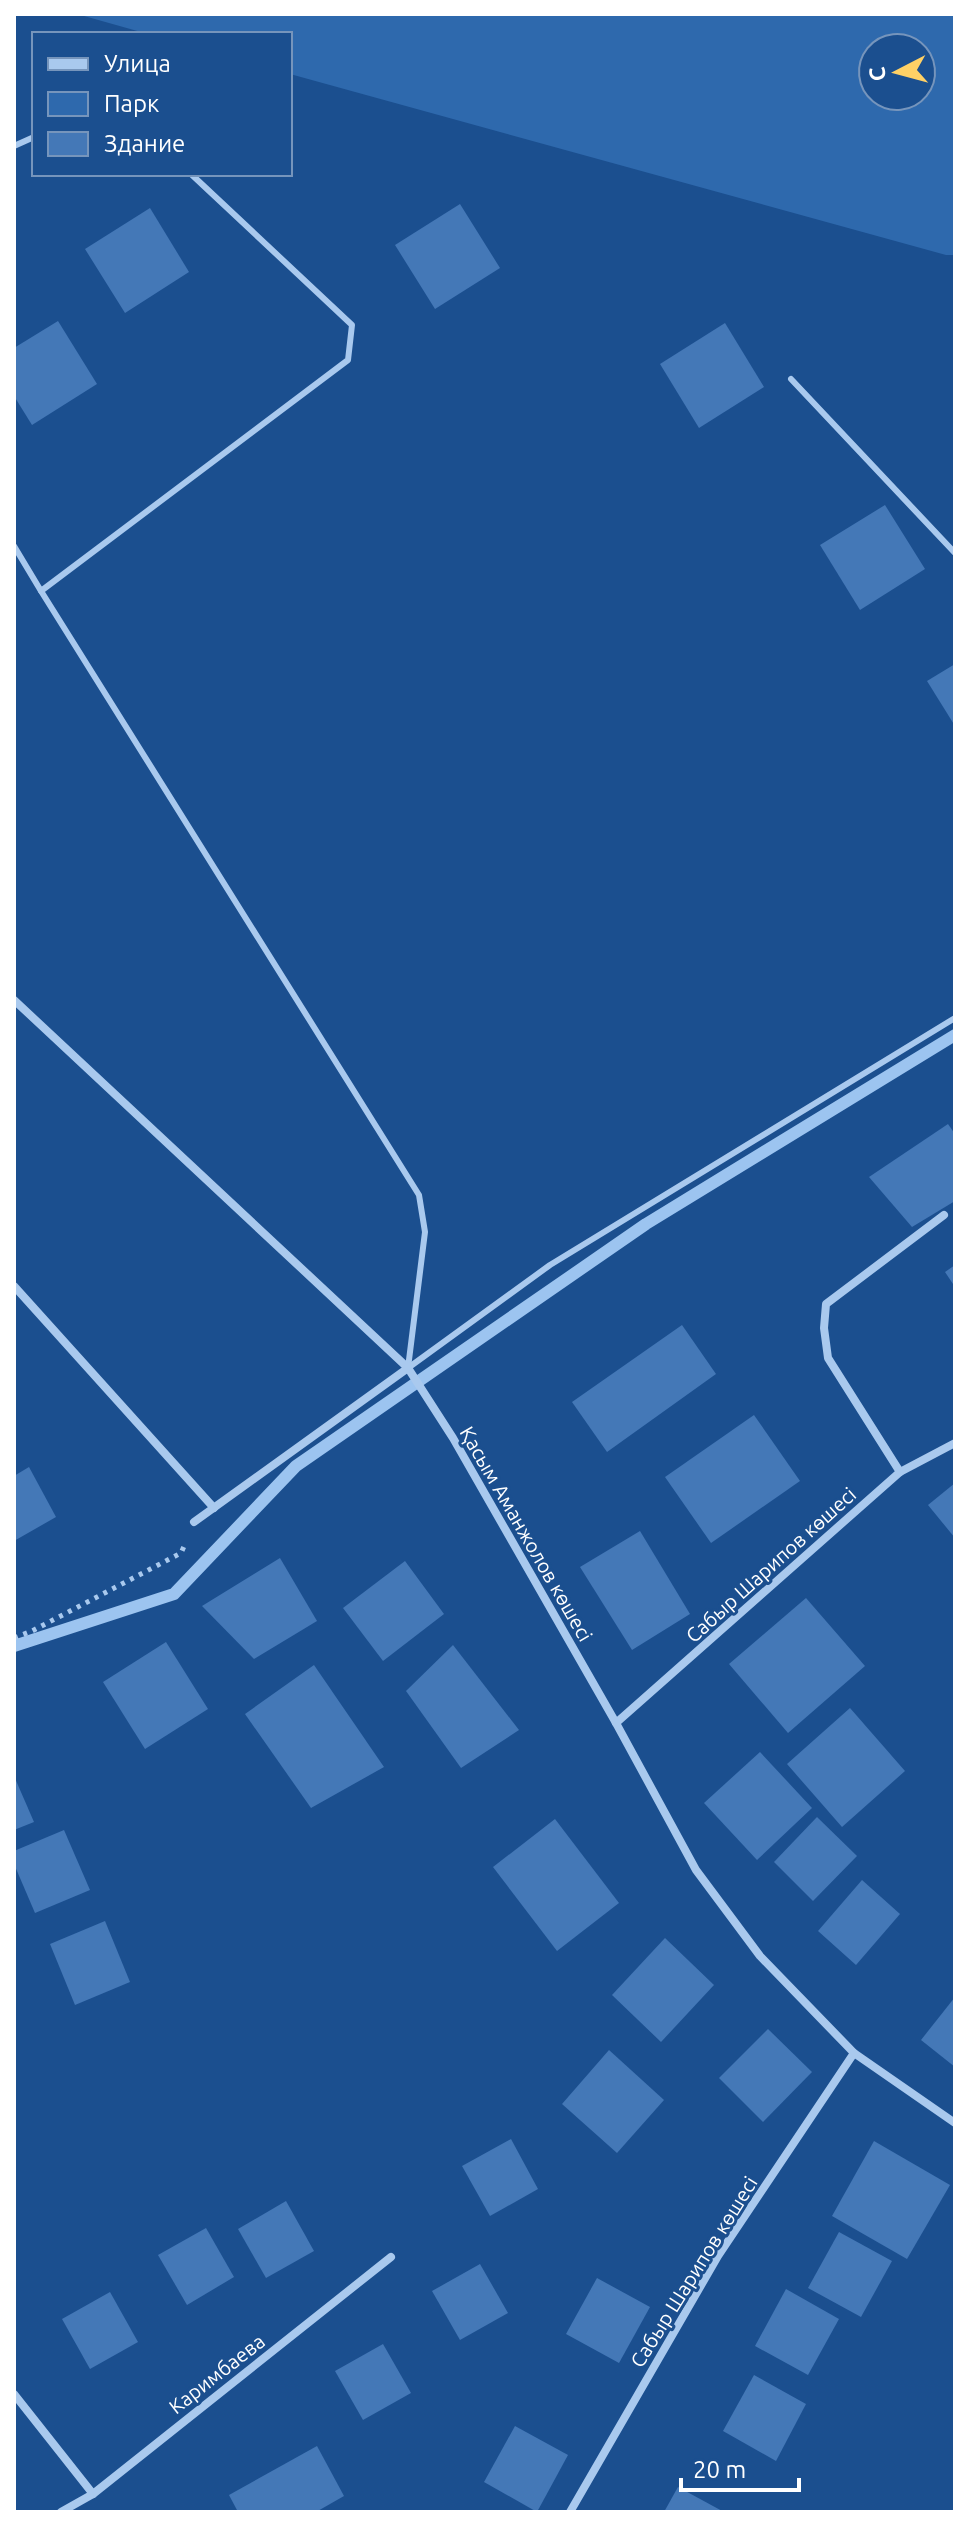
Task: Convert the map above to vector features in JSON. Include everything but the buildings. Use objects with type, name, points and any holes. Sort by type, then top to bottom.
[{"type":"street","name":"Қасым Аманжолов көшесі","points":[[14,1000],[408,1368],[453,1438],[696,1870],[760,1956],[854,2053],[955,2123]]},
{"type":"street","points":[[900,1472],[828,1358],[824,1328],[826,1304],[944,1215]]},
{"type":"street","points":[[14,1286],[214,1508]]},
{"type":"street","points":[[194,1522],[408,1368]]},
{"type":"street","name":"Сабыр Шарипов көшесі","points":[[616,1723],[900,1472],[955,1443]]},
{"type":"street","name":"Сабыр Шарипов көшесі","points":[[570,2512],[718,2256],[854,2053]]},
{"type":"street","name":"Каримбаева","points":[[61,2512],[93,2494],[391,2257]]},
{"type":"street","points":[[14,2394],[93,2494]]},
{"type":"lane","points":[[41,591],[348,360],[352,325],[193,176]]},
{"type":"lane","points":[[791,379],[955,553]]},
{"type":"lane","points":[[14,546],[419,1195],[425,1232],[408,1368]]},
{"type":"lane","points":[[408,1368],[550,1265],[955,1018]]},
{"type":"path","points":[[14,1638],[181,1553],[194,1522]]},
{"type":"green space","points":[[77,14],[955,14],[955,255],[292,75],[292,32],[141,32]]},
{"type":"waterway","points":[[14,1646],[174,1594],[296,1466],[646,1224],[955,1035]]}]
